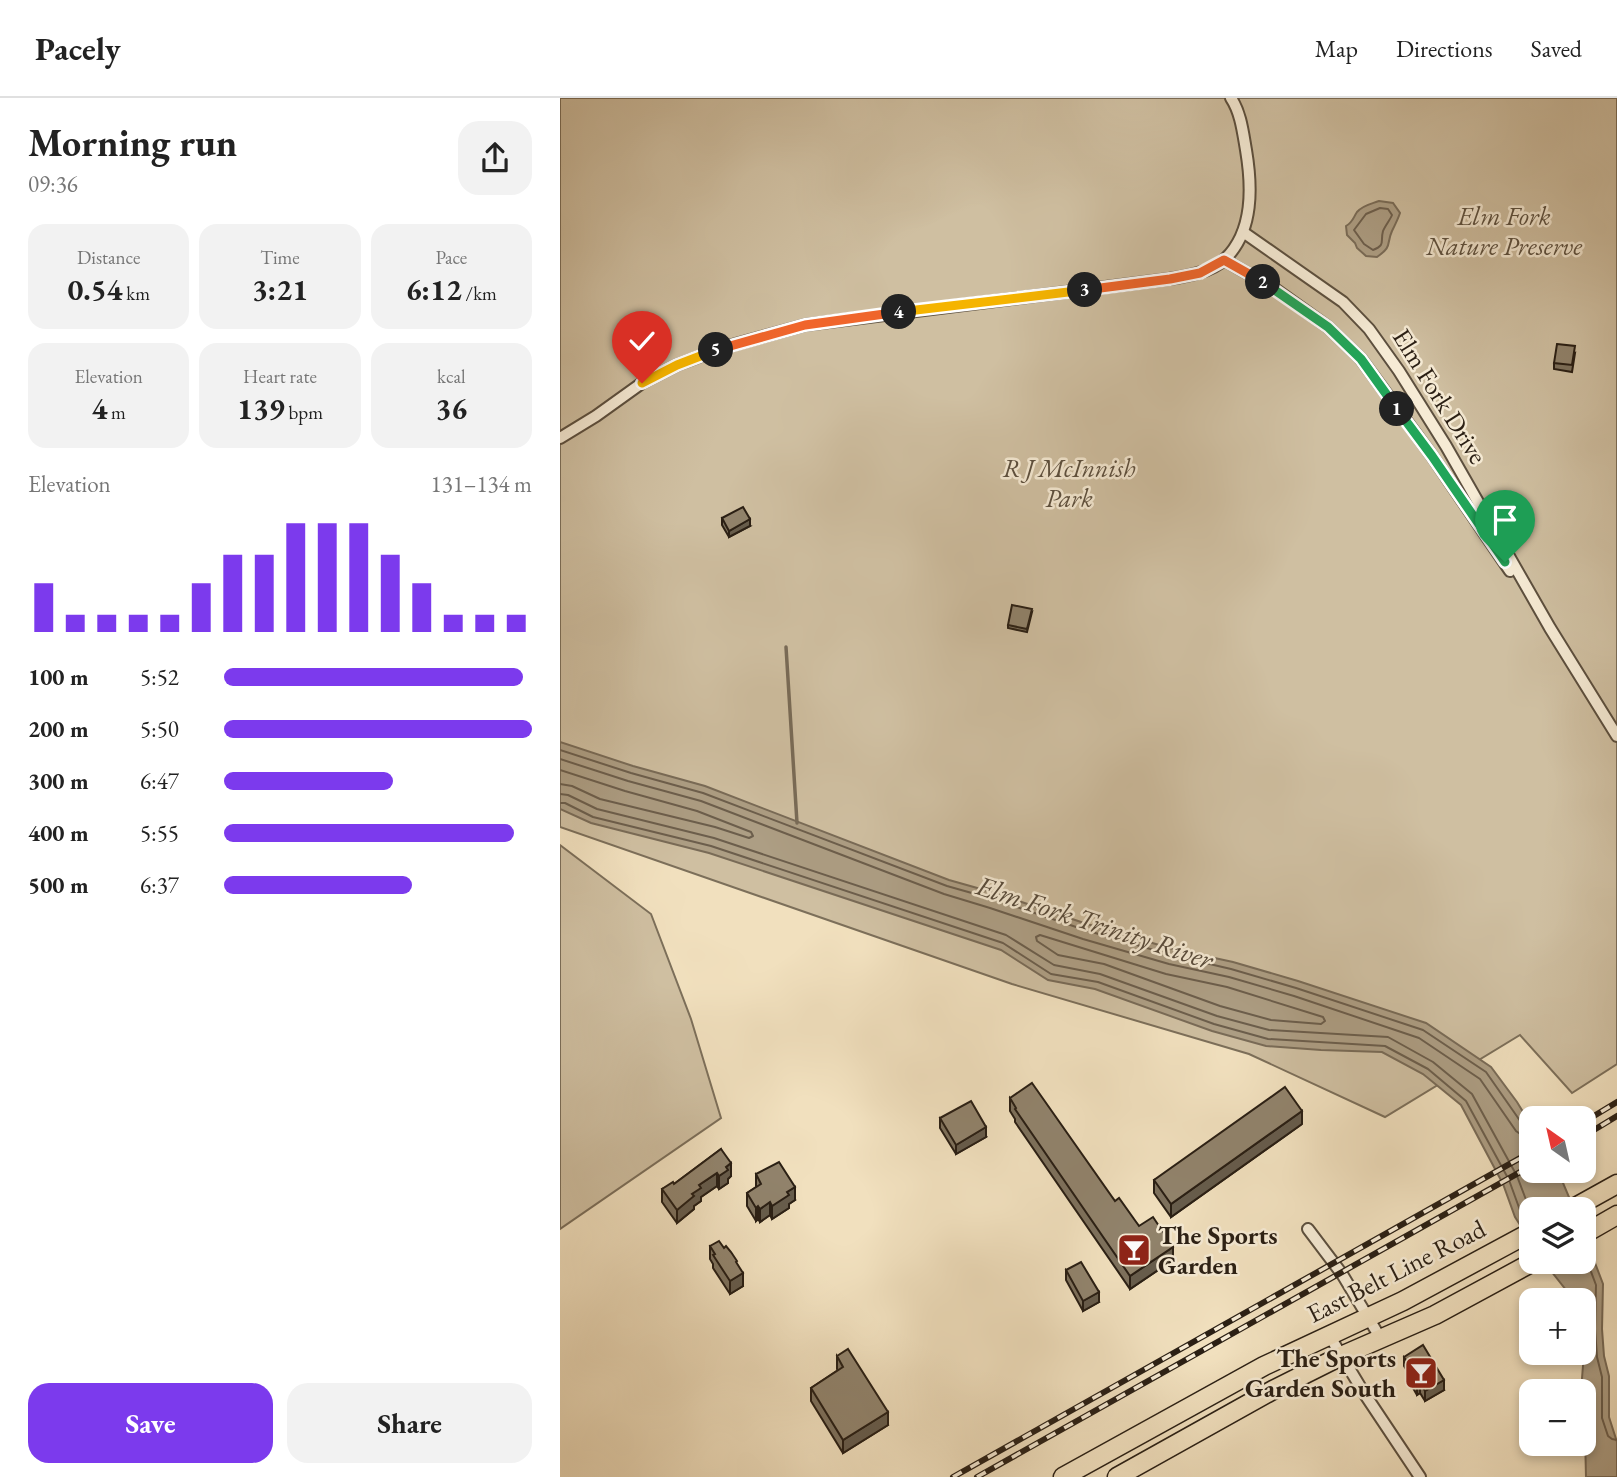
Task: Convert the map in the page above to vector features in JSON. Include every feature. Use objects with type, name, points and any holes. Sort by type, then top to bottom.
[{"type":"main road","points":[[1594,1197],[1612,1187]]},
{"type":"main road","points":[[1596,1227],[1617,1215]]},
{"type":"main road","name":"East Belt Line Road","points":[[1063,1477],[1264,1366],[1404,1301],[1519,1239]]},
{"type":"main road","name":"East Belt Line Road","points":[[1117,1477],[1273,1390],[1341,1356],[1435,1315],[1519,1270]]},
{"type":"street","points":[[560,438],[642,383],[677,365],[737,343],[805,325],[1200,273],[1224,260],[1237,244],[1249,213],[1250,173],[1240,121],[1231,98]]},
{"type":"street","name":"Elm Fork Drive","points":[[1243,232],[1343,302],[1369,329],[1446,446],[1550,628],[1617,736]]},
{"type":"street","name":"Elm Fork Drive","points":[[1224,260],[1275,289],[1328,327],[1361,359],[1432,456],[1550,628]]},
{"type":"street","points":[[1308,1229],[1342,1274],[1381,1339]]},
{"type":"street","points":[[1329,1335],[1420,1477]]},
{"type":"green space","name":"R J McInnish Park","points":[[560,98],[1617,98],[1617,1064],[1572,1093],[1520,1035],[1385,1117],[1249,1054],[1012,984],[560,827]]},
{"type":"green space","points":[[560,845],[651,914],[691,1019],[721,1118],[560,1229]]},
{"type":"water","points":[[1379,201],[1393,203],[1400,213],[1385,250],[1377,257],[1366,256],[1347,235],[1346,226],[1359,210]]},
{"type":"water","points":[[560,742],[705,786],[949,880],[1173,949],[1233,962],[1298,981],[1426,1023],[1491,1067],[1519,1106],[1519,1183],[1563,1183],[1569,1197],[1519,1197],[1519,1223],[1503,1184],[1461,1105],[1423,1074],[1382,1052],[1266,1046],[1212,1031],[1095,989],[1048,980],[1001,950],[709,853],[591,823],[560,809]]},
{"type":"water","points":[[1596,1266],[1603,1284],[1602,1329],[1609,1376],[1609,1417],[1617,1442],[1617,1477],[1586,1477],[1586,1456],[1596,1456],[1596,1379],[1582,1379],[1583,1365],[1596,1365],[1596,1288],[1564,1288],[1553,1274],[1596,1274]]},
{"type":"building","points":[[1557,344],[1575,346],[1572,365],[1554,363]]},
{"type":"building","points":[[743,507],[750,519],[729,531],[722,518]]},
{"type":"building","points":[[1012,605],[1032,609],[1027,629],[1008,625]]},
{"type":"building","points":[[1032,1083],[1115,1201],[1119,1198],[1139,1226],[1153,1217],[1173,1247],[1130,1276],[1015,1109],[1010,1098]]},
{"type":"building","points":[[1285,1087],[1302,1111],[1171,1204],[1154,1180]]},
{"type":"building","points":[[971,1101],[986,1127],[956,1145],[940,1118]]},
{"type":"building","points":[[721,1149],[731,1163],[726,1167],[728,1170],[719,1176],[717,1173],[699,1185],[701,1188],[692,1194],[694,1196],[677,1210],[662,1189],[673,1182],[674,1184]]},
{"type":"building","points":[[779,1162],[795,1187],[787,1192],[789,1195],[772,1206],[770,1202],[760,1209],[758,1206],[756,1208],[747,1193],[761,1184],[756,1174]]},
{"type":"building","points":[[719,1241],[731,1252],[743,1273],[730,1281],[710,1246]]},
{"type":"building","points":[[1081,1262],[1099,1292],[1083,1301],[1066,1270]]},
{"type":"building","name":"The Sports Garden South","points":[[1423,1345],[1444,1380],[1425,1391],[1420,1383],[1417,1385],[1404,1357]]},
{"type":"building","points":[[848,1349],[888,1412],[843,1440],[811,1388],[843,1367],[837,1356]]},
{"type":"waterway","points":[[786,647],[797,823]]},
{"type":"railway","points":[[1596,1115],[1617,1102]]},
{"type":"railway","points":[[1596,1129],[1617,1116]]},
{"type":"railway","points":[[953,1477],[1519,1159]]},
{"type":"railway","points":[[977,1477],[1519,1173]]},
{"type":"place","name":"The Sports Garden","points":[[1134,1250]]},
{"type":"place","name":"The Sports Garden South","points":[[1421,1373]]},
{"type":"route","points":[[642,383],[677,365],[725,346],[805,325],[1174,278],[1200,273],[1224,260],[1275,289],[1328,327],[1361,359],[1505,562]]},
{"type":"park label","name":"Elm Fork Nature Preserve","points":[[1504,231]]},
{"type":"water label","name":"Elm Fork Trinity River","points":[[1095,922]]}]
